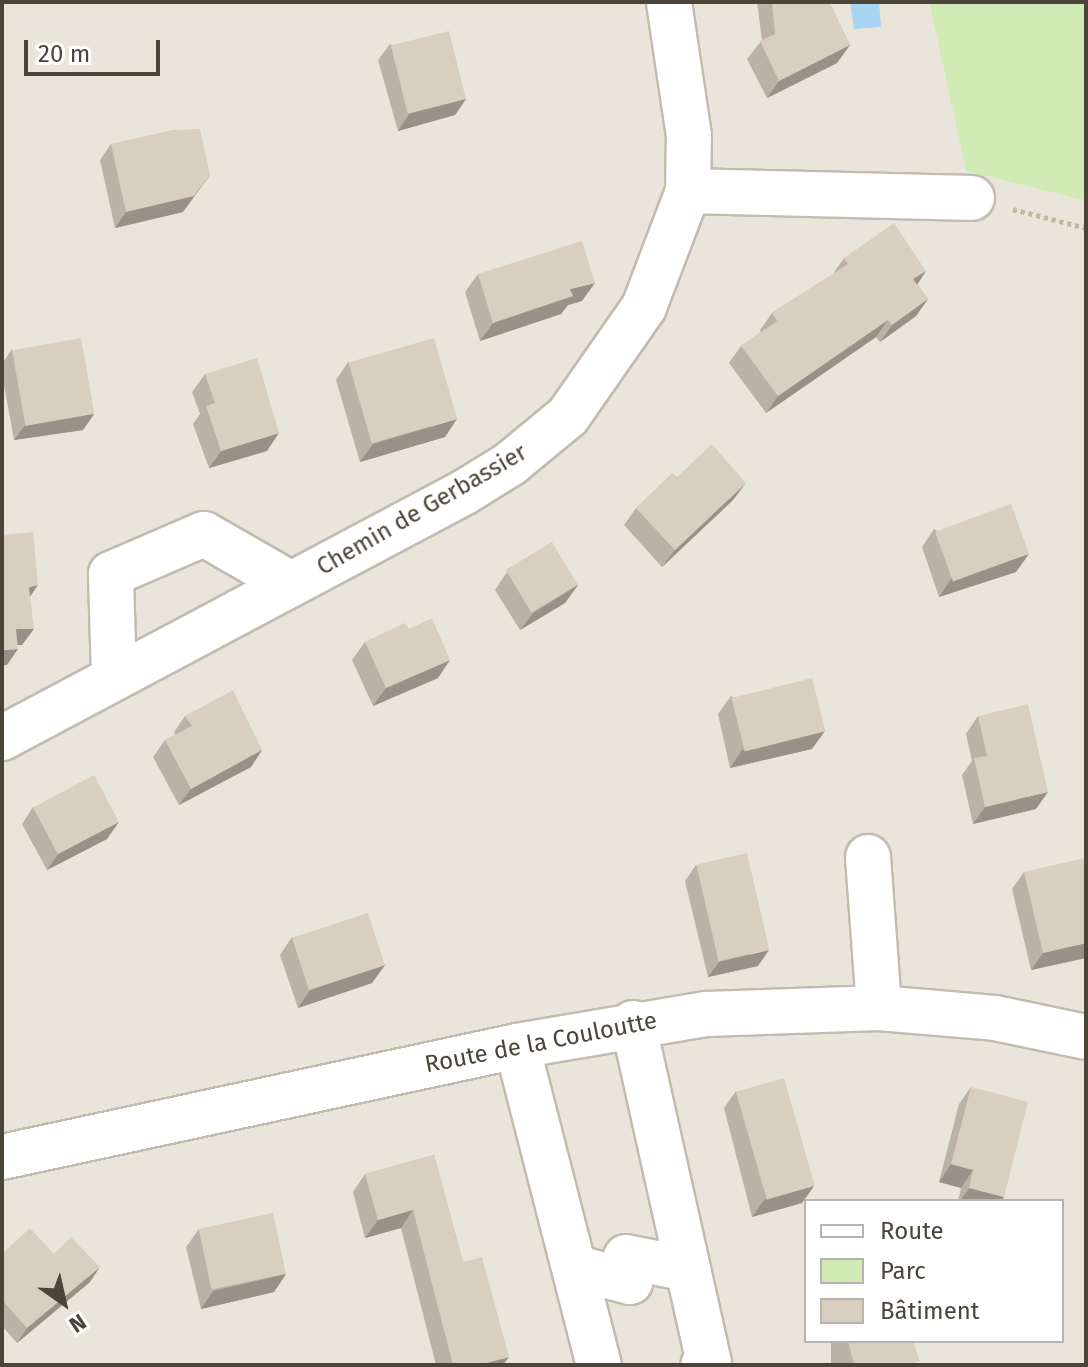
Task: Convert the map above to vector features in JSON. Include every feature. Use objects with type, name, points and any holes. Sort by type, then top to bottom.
[{"type":"street","name":"Chemin de Gerbassier","points":[[2,738],[498,472],[568,416],[644,307],[688,191],[689,136],[669,2]]},
{"type":"street","points":[[688,191],[972,198]]},
{"type":"street","points":[[114,678],[111,574],[204,534],[291,584]]},
{"type":"street","points":[[868,857],[879,1008]]},
{"type":"street","name":"Route de la Couloutte","points":[[2,1157],[517,1046],[633,1023],[707,1014],[879,1008],[995,1018],[1086,1037]]},
{"type":"street","points":[[633,1023],[709,1363],[703,1365]]},
{"type":"street","points":[[517,1046],[599,1365]]},
{"type":"street","points":[[574,1267],[630,1282],[626,1257],[688,1269]]},
{"type":"path","points":[[972,198],[1086,228]]},
{"type":"shaded area","points":[[2,2],[929,2],[966,171],[1086,201],[1086,1365],[2,1365]]},
{"type":"green space","points":[[929,2],[1086,2],[1086,201],[966,171]]},
{"type":"water","points":[[850,2],[879,2],[881,27],[854,29]]},
{"type":"building","points":[[772,2],[829,2],[850,45],[779,81],[760,41],[775,34]]},
{"type":"building","points":[[449,31],[466,99],[408,113],[391,46]]},
{"type":"building","points":[[200,129],[210,175],[194,196],[126,212],[111,144],[172,130]]},
{"type":"building","points":[[894,223],[926,271],[913,279],[928,299],[892,325],[888,320],[778,396],[741,346],[777,321],[772,313],[848,264],[844,258]]},
{"type":"building","points":[[582,241],[595,283],[570,289],[573,296],[493,323],[478,274]]},
{"type":"building","points":[[81,338],[94,414],[25,426],[12,350]]},
{"type":"building","points":[[434,338],[457,419],[372,443],[348,363]]},
{"type":"building","points":[[257,358],[279,433],[221,451],[206,406],[215,403],[205,374]]},
{"type":"building","points":[[712,444],[746,483],[675,550],[636,508],[672,473],[677,477]]},
{"type":"building","points":[[1011,504],[1029,554],[953,582],[935,532]]},
{"type":"building","points":[[33,532],[38,585],[29,587],[34,629],[16,629],[18,649],[2,650],[2,535]]},
{"type":"building","points":[[552,542],[578,585],[531,613],[506,570]]},
{"type":"building","points":[[432,618],[450,660],[386,688],[365,642],[405,623],[409,629]]},
{"type":"building","points":[[812,678],[825,731],[745,751],[731,698]]},
{"type":"building","points":[[233,690],[262,750],[191,789],[165,740],[192,726],[185,716]]},
{"type":"building","points":[[1028,704],[1048,792],[985,807],[974,758],[987,756],[978,716]]},
{"type":"building","points":[[94,775],[119,822],[58,854],[33,807]]},
{"type":"building","points":[[747,853],[769,949],[719,961],[696,865]]},
{"type":"building","points":[[1085,858],[1086,943],[1043,953],[1024,872]]},
{"type":"building","points":[[368,913],[385,965],[309,990],[292,938]]},
{"type":"building","points":[[784,1078],[815,1186],[767,1199],[736,1092]]},
{"type":"building","points":[[971,1087],[1028,1102],[1004,1197],[969,1188],[973,1170],[951,1164]]},
{"type":"building","points":[[434,1155],[463,1262],[482,1257],[509,1357],[479,1365],[453,1365],[413,1210],[378,1220],[365,1174]]},
{"type":"building","points":[[273,1213],[286,1274],[212,1289],[199,1229]]},
{"type":"building","points":[[30,1228],[54,1254],[71,1237],[100,1267],[27,1328],[2,1300],[2,1254]]},
{"type":"building","points":[[848,1343],[914,1343],[920,1361],[903,1365],[854,1365]]}]
